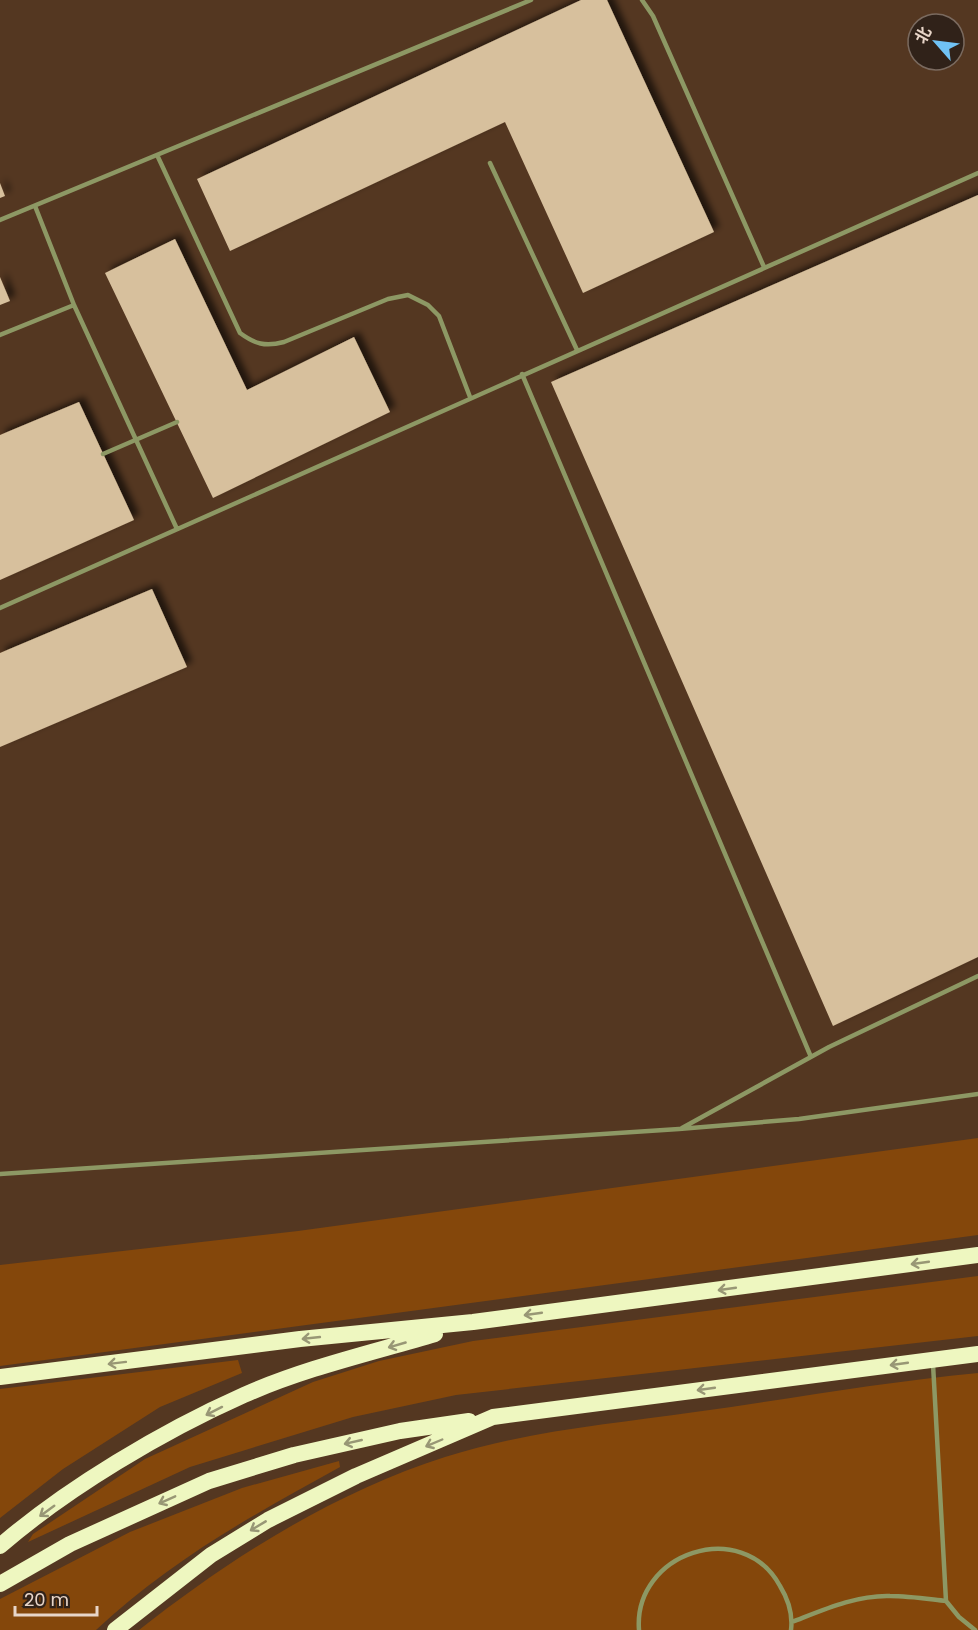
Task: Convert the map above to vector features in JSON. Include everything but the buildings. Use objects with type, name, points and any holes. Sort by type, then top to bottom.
[{"type":"highway","points":[[0,1377],[300,1340],[473,1323],[978,1255]]},
{"type":"highway","points":[[0,1546],[81,1487],[144,1447],[244,1395],[314,1370],[473,1323]]},
{"type":"highway","points":[[0,1584],[70,1544],[209,1481],[294,1455],[400,1431],[978,1354]]},
{"type":"highway","points":[[115,1630],[211,1555],[268,1520],[356,1476],[493,1418]]},
{"type":"lane","points":[[0,220],[158,157],[531,0]]},
{"type":"lane","points":[[642,0],[653,16],[764,267]]},
{"type":"lane","points":[[158,157],[240,333],[251,341],[267,346],[284,342],[388,299],[408,295],[428,305],[439,316],[470,398]]},
{"type":"lane","points":[[490,163],[577,350]]},
{"type":"lane","points":[[0,608],[978,173]]},
{"type":"lane","points":[[35,206],[74,305],[177,529]]},
{"type":"lane","points":[[0,335],[74,305]]},
{"type":"lane","points":[[522,375],[811,1057]]},
{"type":"lane","points":[[103,454],[177,422]]},
{"type":"lane","points":[[679,1130],[811,1057],[978,976]]},
{"type":"lane","points":[[0,1174],[679,1130],[799,1119],[978,1094]]},
{"type":"lane","points":[[933,1359],[946,1601],[959,1617],[975,1630]]},
{"type":"lane","points":[[639,1630],[640,1605],[657,1575],[684,1554],[718,1548],[751,1557],[765,1566],[785,1594],[792,1622],[790,1630]]},
{"type":"lane","points":[[792,1622],[834,1605],[873,1597],[891,1596],[946,1601]]},
{"type":"shaded area","points":[[978,1138],[978,1235],[0,1366],[0,1265],[298,1231]]},
{"type":"shaded area","points":[[978,1276],[978,1336],[456,1395],[353,1417],[190,1467],[28,1542],[33,1534],[145,1459],[313,1382],[379,1361],[473,1341]]},
{"type":"shaded area","points":[[238,1360],[242,1373],[160,1407],[63,1469],[0,1518],[0,1389]]},
{"type":"shaded area","points":[[978,1373],[978,1630],[139,1630],[210,1577],[323,1508],[363,1489],[445,1457],[538,1434],[569,1429]]},
{"type":"shaded area","points":[[339,1461],[340,1467],[243,1522],[183,1561],[124,1605],[96,1630],[0,1630],[0,1599],[130,1532],[242,1488]]}]
